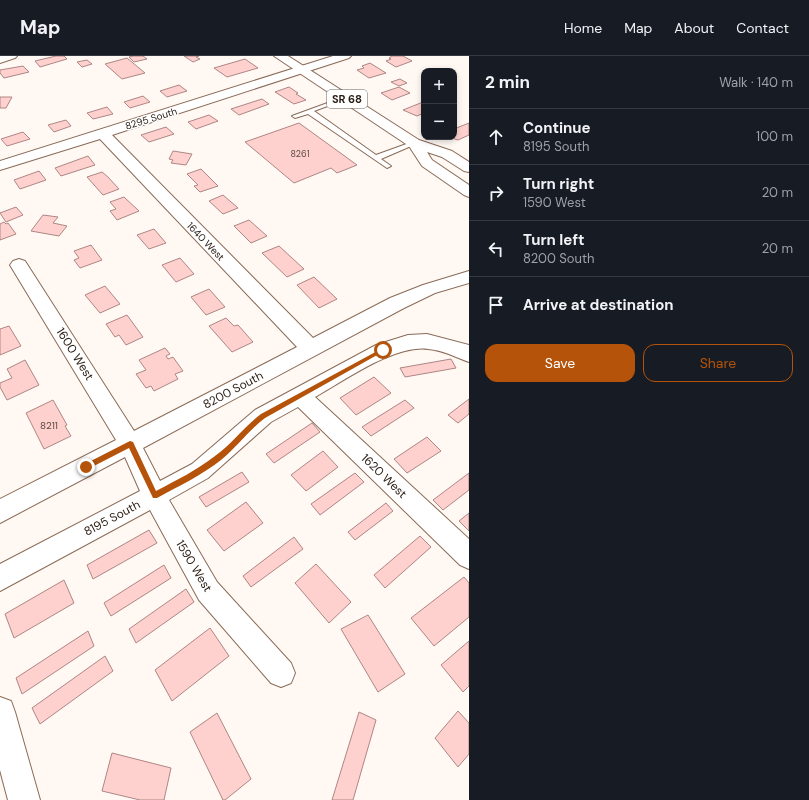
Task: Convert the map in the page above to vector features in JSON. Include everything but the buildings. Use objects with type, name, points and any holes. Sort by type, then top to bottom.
[{"type":"street","points":[[0,59],[11,56]]},
{"type":"street","name":"SR 68","points":[[280,56],[414,143],[447,154],[469,168]]},
{"type":"street","name":"8295 South","points":[[0,166],[345,56]]},
{"type":"street","name":"1640 West","points":[[102,133],[311,349]]},
{"type":"street","name":"SR 68","points":[[414,143],[427,163],[469,192]]},
{"type":"street","name":"1600 West","points":[[19,265],[130,444]]},
{"type":"street","name":"8200 South","points":[[0,512],[397,303],[422,291],[469,278]]},
{"type":"street","name":"8195 South","points":[[0,578],[200,471],[219,457],[249,427],[263,416],[383,350],[408,342],[428,341],[457,348],[469,354]]},
{"type":"street","name":"1620 West","points":[[299,395],[469,556]]},
{"type":"street","name":"1590 West","points":[[130,444],[166,519],[208,591],[281,673]]},
{"type":"street","points":[[0,712],[24,800]]},
{"type":"lane","points":[[295,116],[346,98]]},
{"type":"lane","points":[[309,111],[387,166]]},
{"type":"lane","points":[[376,158],[414,143]]},
{"type":"route","points":[[86,467],[130,444],[155,496],[200,471],[219,457],[238,437],[263,416],[383,350]]}]
